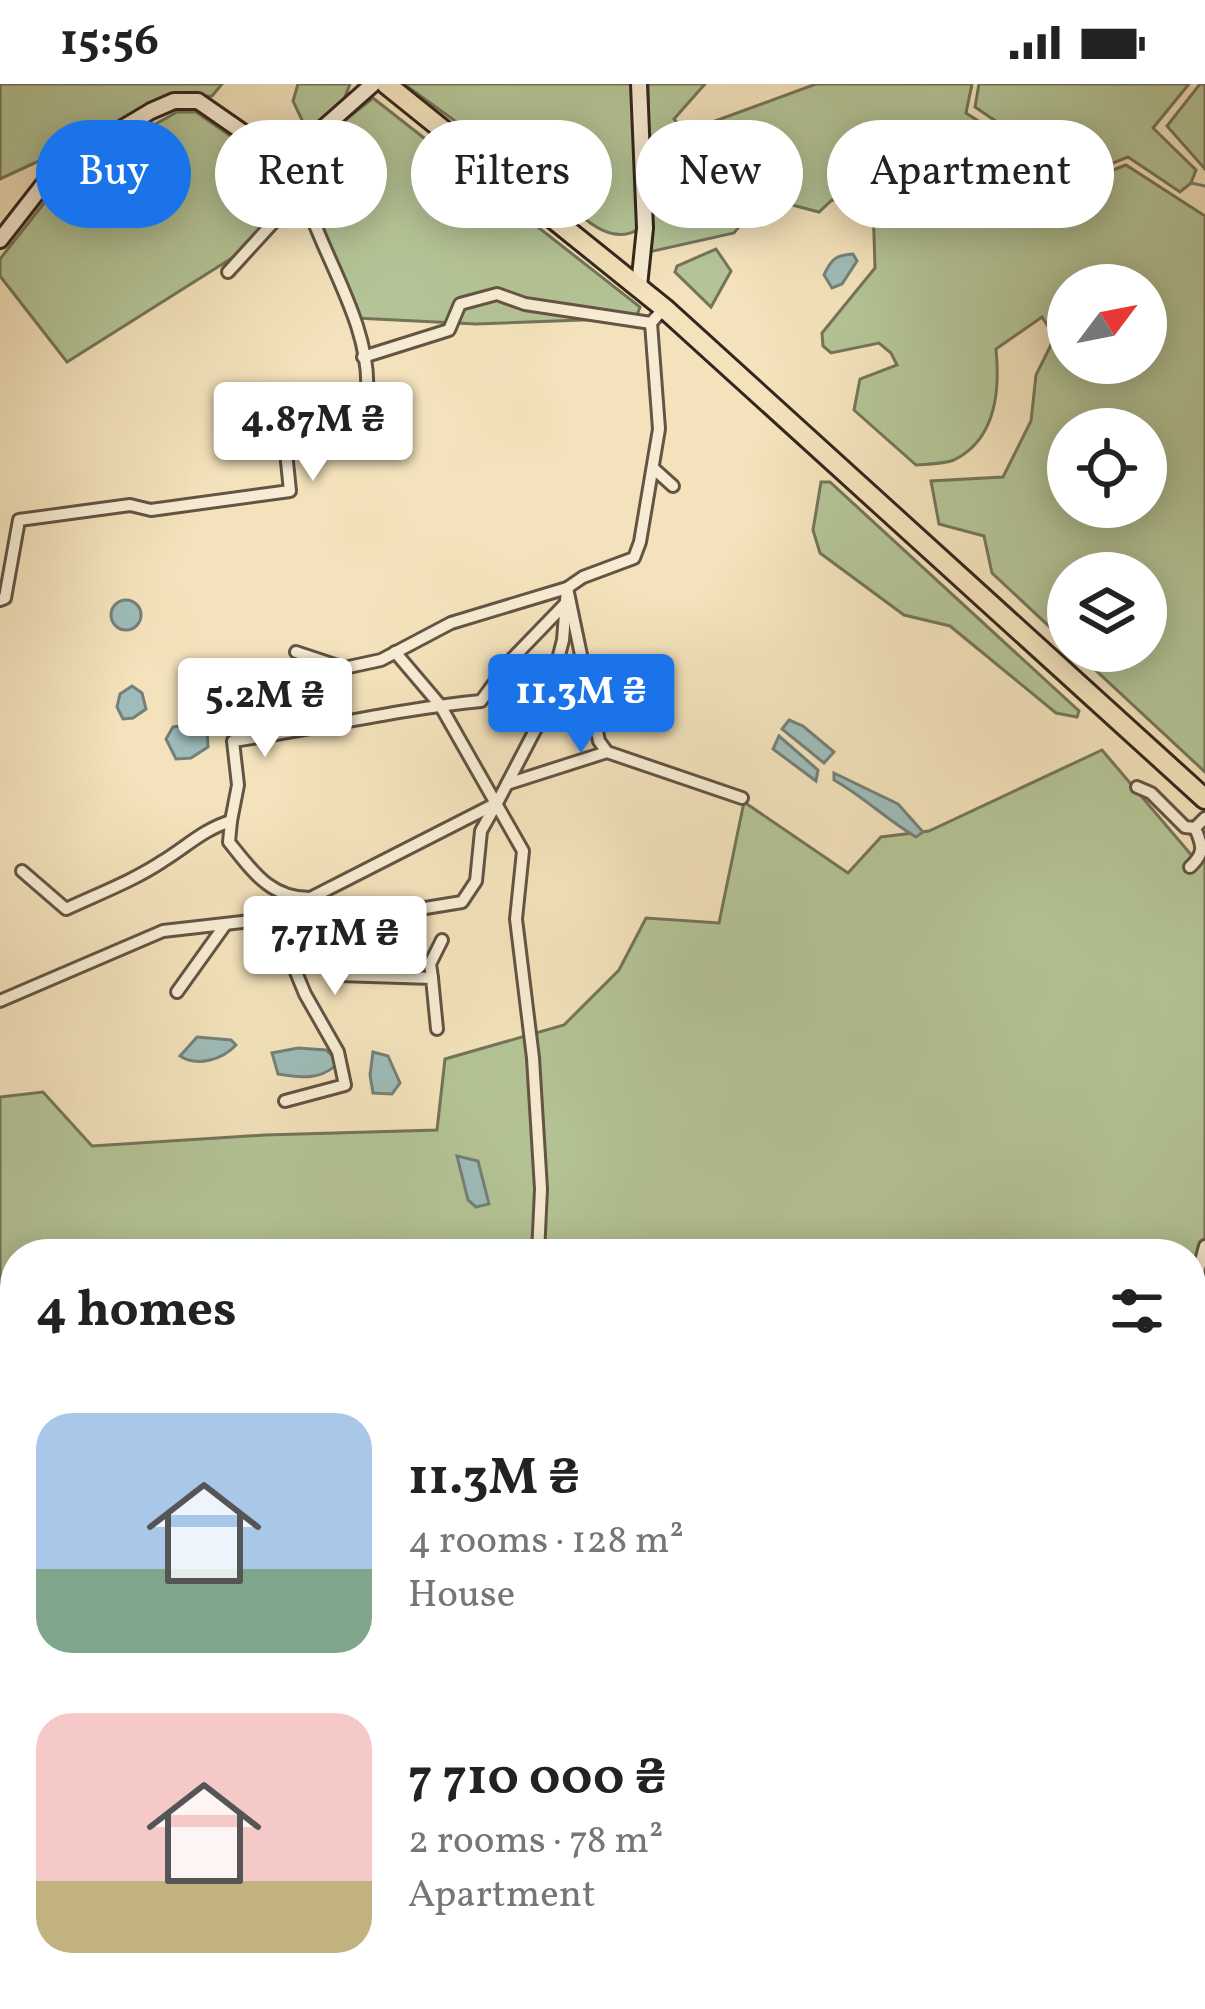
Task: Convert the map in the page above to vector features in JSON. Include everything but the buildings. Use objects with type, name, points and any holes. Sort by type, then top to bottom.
[{"type":"highway","points":[[386,84],[639,286],[658,316],[1205,799]]},
{"type":"street","points":[[332,120],[373,84]]},
{"type":"street","points":[[639,84],[645,228],[639,286]]},
{"type":"street","points":[[0,240],[57,167],[151,111],[174,101],[198,101],[225,120]]},
{"type":"street","points":[[228,272],[267,228]]},
{"type":"street","points":[[0,600],[5,598],[20,520],[130,505],[152,510],[290,490],[286,452],[315,440],[341,410],[367,392],[345,289],[317,228]]},
{"type":"street","points":[[296,652],[344,668],[395,652],[452,623],[567,588],[634,558],[659,429],[658,316],[525,304],[497,295],[460,304],[449,330],[439,335],[363,357]]},
{"type":"street","points":[[652,468],[673,486]]},
{"type":"street","points":[[407,911],[462,902],[476,881],[481,831],[544,713],[563,640],[567,588]]},
{"type":"street","points":[[567,588],[599,741],[607,752],[742,798]]},
{"type":"street","points":[[312,898],[288,899],[256,875],[229,842],[238,785],[233,741],[481,701],[512,658],[566,603]]},
{"type":"street","points":[[395,652],[440,705],[523,851],[516,920],[533,1058],[541,1189],[536,1239]]},
{"type":"street","points":[[507,784],[607,752]]},
{"type":"street","points":[[1137,787],[1185,827],[1200,823],[1202,856],[1190,867]]},
{"type":"street","points":[[0,1000],[163,932],[272,914],[496,803]]},
{"type":"street","points":[[22,871],[66,909],[161,863],[212,827],[230,821]]},
{"type":"street","points":[[312,898],[339,975],[432,978]]},
{"type":"street","points":[[272,914],[305,994],[338,1052],[345,1085],[285,1101]]},
{"type":"street","points":[[177,992],[225,925]]},
{"type":"street","points":[[437,1029],[430,964],[442,940]]},
{"type":"green space","points":[[0,84],[222,84],[212,96],[175,98],[127,120],[36,120],[36,162],[0,179]]},
{"type":"green space","points":[[298,84],[350,84],[341,107],[326,120],[302,120],[293,101]]},
{"type":"green space","points":[[404,84],[638,84],[639,229],[615,234],[598,228],[612,228],[612,120],[454,120]]},
{"type":"green space","points":[[648,84],[705,84],[674,119],[648,120]]},
{"type":"green space","points":[[816,84],[972,84],[966,113],[977,120],[827,120],[827,205],[819,212],[803,208],[803,120],[718,120]]},
{"type":"green space","points":[[979,84],[1189,84],[1153,128],[1196,170],[1191,183],[1180,192],[1128,157],[1114,163],[1114,120],[994,120],[975,107]]},
{"type":"green space","points":[[1200,84],[1205,84],[1205,169],[1167,126]]},
{"type":"green space","points":[[373,98],[411,128],[411,228],[539,228],[640,307],[636,318],[476,324],[356,318],[318,228],[387,228],[387,120],[345,120]]},
{"type":"green space","points":[[177,112],[196,112],[215,125],[215,228],[264,228],[251,246],[67,362],[0,276],[0,259],[36,213],[36,228],[191,228],[191,120],[163,120]]},
{"type":"green space","points":[[1126,165],[1205,216],[1205,772],[1098,672],[1167,672],[1167,552],[1047,552],[1047,624],[992,573],[984,536],[939,524],[931,481],[1003,477],[1031,421],[1036,375],[1047,353],[1047,384],[1167,384],[1167,264],[1047,264],[1047,325],[1042,317],[996,349],[993,412],[979,439],[954,460],[916,465],[854,410],[860,379],[897,365],[891,353],[879,343],[831,353],[823,346],[822,333],[875,268],[874,228],[1114,228],[1114,170]]},
{"type":"green space","points":[[649,228],[738,228],[734,233],[649,252]]},
{"type":"green space","points":[[716,249],[731,271],[711,307],[675,272],[677,266]]},
{"type":"green space","points":[[821,482],[830,482],[1079,711],[1077,717],[1056,713],[950,626],[904,615],[820,553],[813,530]]},
{"type":"green space","points":[[1102,750],[1199,864],[1205,860],[1205,1239],[0,1239],[0,1097],[43,1092],[92,1146],[437,1130],[445,1059],[564,1025],[619,970],[646,918],[719,923],[744,802],[848,873],[881,837],[929,831]]},
{"type":"water","points":[[853,254],[857,261],[842,284],[832,288],[824,275],[829,265]]},
{"type":"water","points":[[252,385],[254,392],[245,407],[224,418],[221,402],[238,388]]},
{"type":"water","points":[[259,406],[267,421],[230,434],[227,423]]},
{"type":"water","points":[[126,600],[141,615],[126,630],[111,615]]},
{"type":"water","points":[[132,686],[142,693],[146,709],[123,719],[117,707],[120,694]]},
{"type":"water","points":[[789,720],[834,752],[824,763],[782,729]]},
{"type":"water","points":[[173,727],[207,730],[208,747],[191,758],[176,759],[166,739]]},
{"type":"water","points":[[779,736],[818,770],[816,781],[773,749]]},
{"type":"water","points":[[834,773],[898,804],[923,832],[916,837],[905,830],[834,780]]},
{"type":"water","points":[[197,1037],[231,1040],[236,1045],[209,1060],[180,1056]]},
{"type":"water","points":[[326,1050],[335,1066],[315,1076],[278,1074],[272,1053]]},
{"type":"water","points":[[373,1052],[388,1056],[400,1083],[392,1094],[373,1093]]},
{"type":"water","points":[[457,1156],[478,1161],[489,1204],[476,1207],[468,1200]]},
{"type":"waterway","points":[[1191,183],[1205,186]]}]
